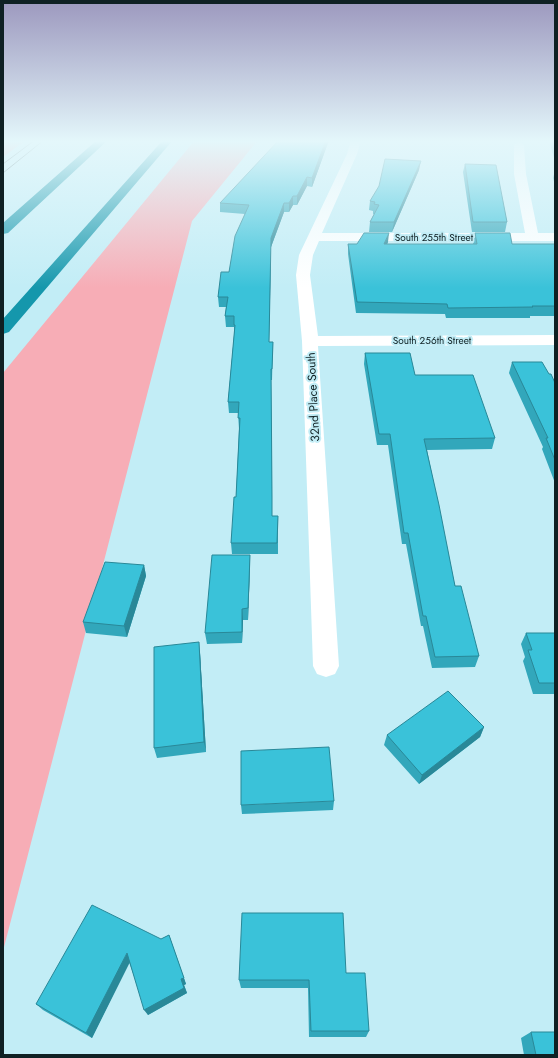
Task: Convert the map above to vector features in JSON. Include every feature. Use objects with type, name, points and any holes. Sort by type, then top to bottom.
[{"type":"highway","points":[[3,230],[48,189]]},
{"type":"highway","points":[[3,328],[125,189]]},
{"type":"street","name":"32nd Place South","points":[[326,666],[310,341],[303,275],[306,255],[336,189]]},
{"type":"street","points":[[523,189],[532,238]]},
{"type":"street","name":"South 255th Street","points":[[314,237],[555,237]]},
{"type":"street","name":"South 256th Street","points":[[310,341],[555,340]]},
{"type":"shaded area","points":[[154,189],[218,189],[192,221],[3,951],[3,373]]},
{"type":"building","points":[[233,189],[300,189],[297,196],[293,196],[289,203],[284,203],[271,238],[269,342],[273,342],[271,369],[272,516],[278,516],[277,543],[231,543],[234,497],[236,497],[240,418],[238,418],[239,402],[228,402],[235,325],[234,316],[225,316],[228,297],[218,297],[221,272],[229,272],[235,236],[249,205],[220,203]]},
{"type":"building","points":[[377,189],[408,189],[394,222],[370,222],[379,205],[370,201]]},
{"type":"building","points":[[468,189],[501,189],[507,222],[473,222]]},
{"type":"building","points":[[364,233],[389,233],[384,244],[477,244],[475,233],[510,233],[512,244],[555,244],[555,306],[448,308],[447,304],[357,302],[348,244],[357,244]]},
{"type":"building","points":[[365,353],[410,353],[415,375],[473,375],[495,438],[424,439],[455,586],[461,586],[479,656],[435,657],[426,616],[423,616],[408,533],[404,533],[390,434],[379,434]]},
{"type":"building","points":[[512,362],[542,362],[549,374],[551,374],[555,383],[555,460],[546,438],[548,438]]},
{"type":"building","points":[[212,555],[250,555],[248,608],[242,609],[242,632],[205,633]]},
{"type":"building","points":[[105,562],[144,565],[124,626],[83,622]]},
{"type":"building","points":[[526,633],[555,633],[555,683],[539,683],[528,650],[532,650]]},
{"type":"building","points":[[199,642],[204,742],[154,748],[154,647]]},
{"type":"building","points":[[448,691],[484,727],[422,775],[387,735]]},
{"type":"building","points":[[329,747],[334,801],[241,805],[241,751]]},
{"type":"building","points":[[92,905],[161,939],[169,935],[184,978],[181,979],[184,988],[144,1010],[127,953],[86,1033],[36,1004]]},
{"type":"building","points":[[242,913],[343,913],[346,973],[365,973],[369,1031],[311,1031],[309,980],[239,980]]},
{"type":"building","points":[[531,1032],[555,1032],[555,1055],[536,1055]]}]
